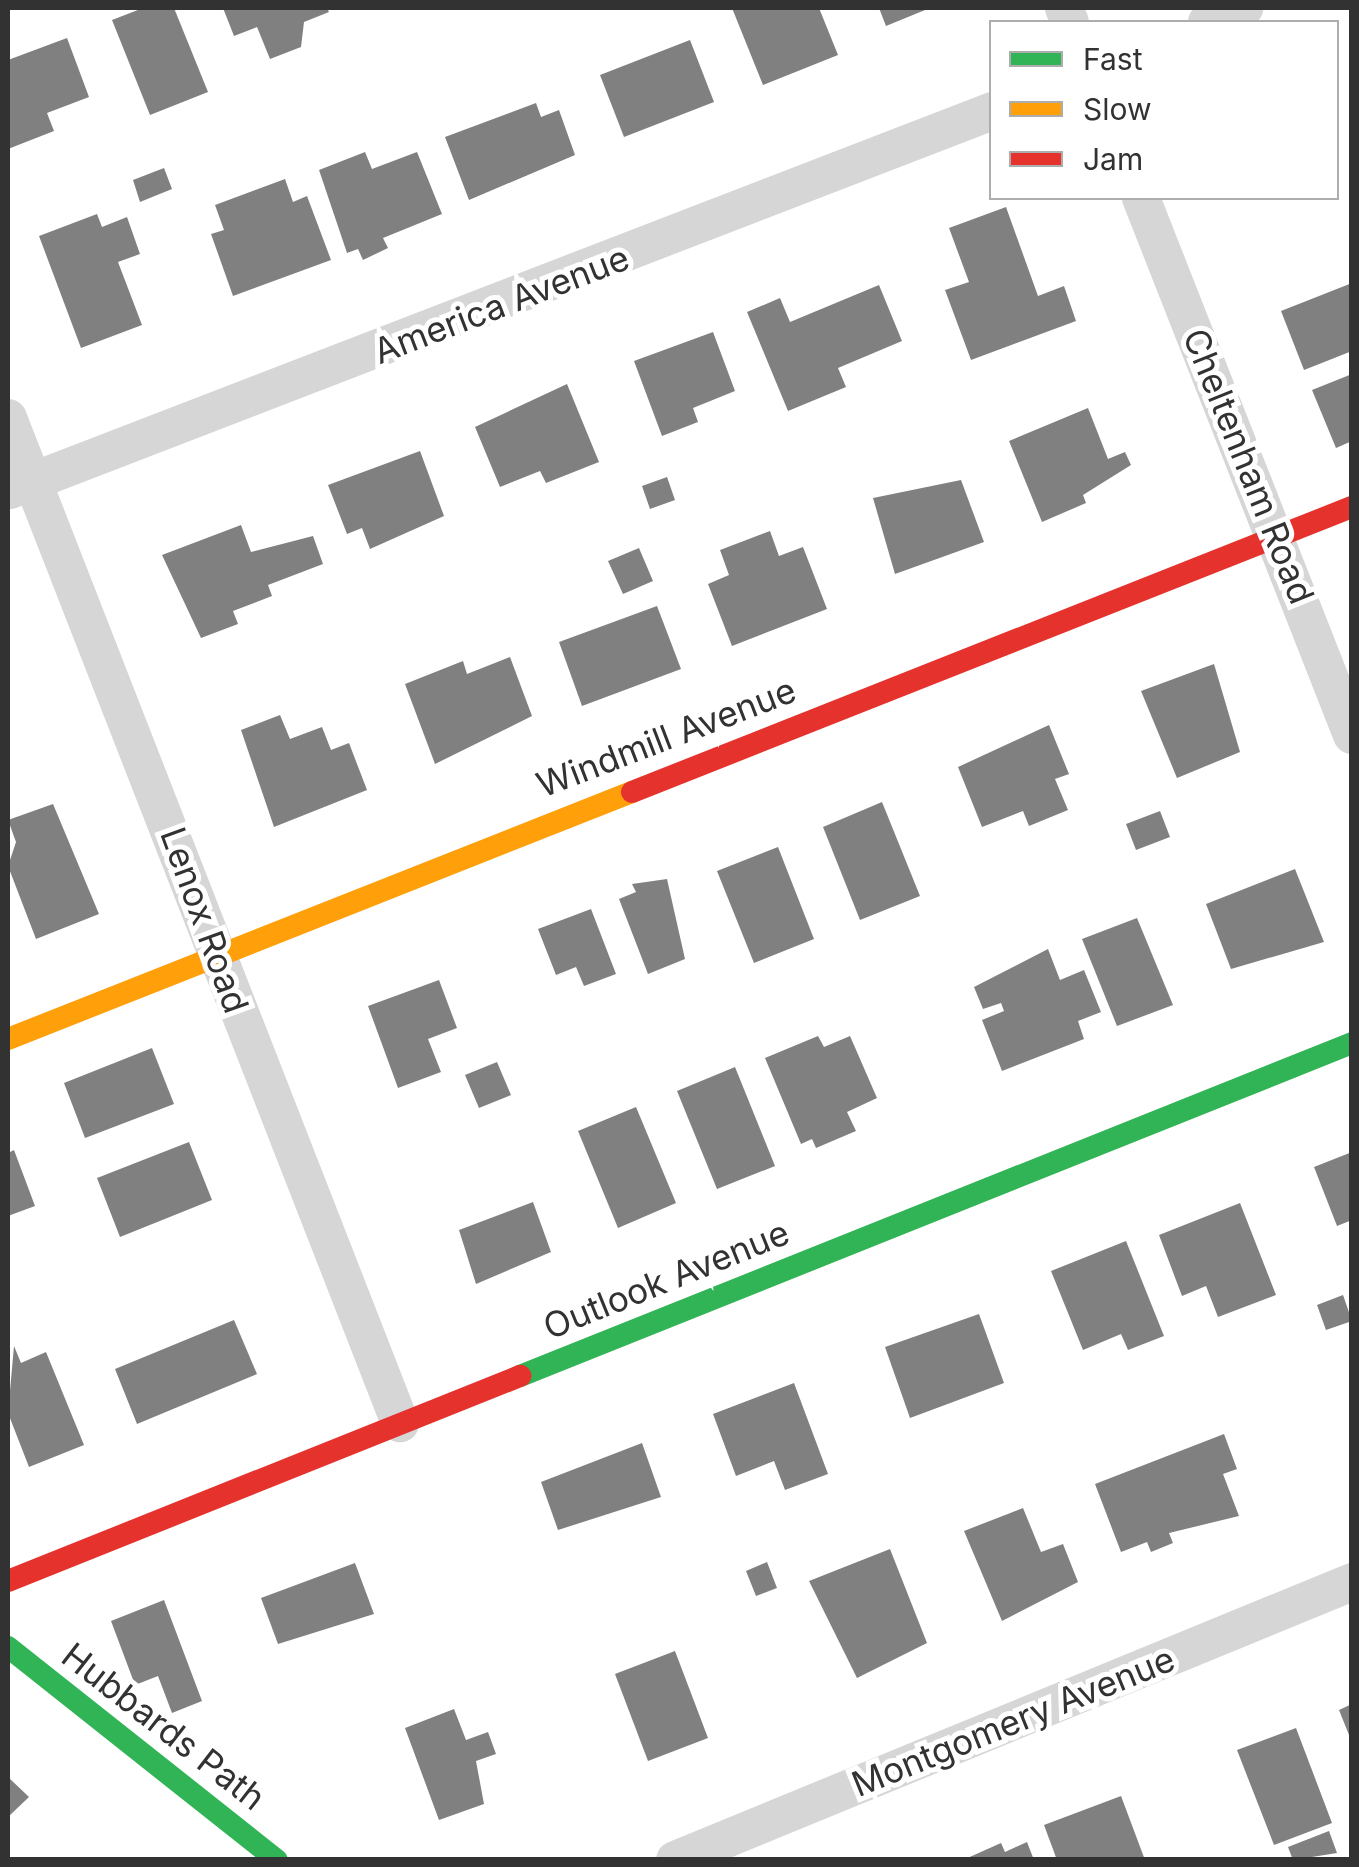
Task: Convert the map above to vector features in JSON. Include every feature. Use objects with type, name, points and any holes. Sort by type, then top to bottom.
[{"type":"street","points":[[1212,20],[1244,8]]},
{"type":"street","name":"America Avenue","points":[[19,486],[989,113]]},
{"type":"street","name":"Cheltenham Road","points":[[1142,200],[1279,536],[1352,736]]},
{"type":"street","name":"Lenox Road","points":[[8,418],[19,486],[218,952],[400,1423]]},
{"type":"street","name":"Windmill Avenue","points":[[8,1039],[218,952],[1352,507]]},
{"type":"street","name":"Outlook Avenue","points":[[8,1581],[1352,1043]]},
{"type":"street","name":"Montgomery Avenue","points":[[675,1860],[1352,1582]]},
{"type":"street","name":"Hubbards Path","points":[[8,1646],[277,1860]]},
{"type":"building","points":[[143,8],[174,8],[208,92],[150,115],[112,20]]},
{"type":"building","points":[[223,8],[327,8],[329,12],[304,22],[301,47],[270,59],[257,27],[234,36]]},
{"type":"building","points":[[732,8],[819,8],[838,55],[763,85]]},
{"type":"building","points":[[879,8],[930,8],[886,26]]},
{"type":"building","points":[[67,38],[89,97],[47,113],[54,131],[8,149],[8,60]]},
{"type":"building","points":[[690,40],[714,102],[624,137],[600,75]]},
{"type":"building","points":[[536,103],[541,117],[559,110],[575,155],[469,200],[445,137]]},
{"type":"building","points":[[365,152],[372,169],[417,152],[442,214],[383,238],[388,248],[363,260],[358,249],[347,253],[319,170]]},
{"type":"building","points":[[164,168],[172,189],[140,202],[133,180]]},
{"type":"building","points":[[285,179],[293,202],[307,196],[331,260],[233,296],[211,234],[224,230],[215,205]]},
{"type":"building","points":[[1006,207],[1038,296],[1064,286],[1076,321],[971,360],[945,290],[969,282],[949,228]]},
{"type":"building","points":[[97,214],[102,227],[127,217],[140,254],[118,262],[142,325],[81,348],[39,236]]},
{"type":"building","points":[[1352,283],[1352,351],[1304,370],[1281,311]]},
{"type":"building","points":[[879,285],[902,341],[838,368],[846,387],[788,411],[747,312],[780,298],[790,322]]},
{"type":"building","points":[[713,332],[735,391],[693,408],[698,422],[662,436],[634,361]]},
{"type":"building","points":[[1352,374],[1352,441],[1336,448],[1312,390]]},
{"type":"building","points":[[567,384],[599,462],[546,483],[540,471],[500,487],[475,427]]},
{"type":"building","points":[[1088,408],[1108,459],[1125,452],[1131,465],[1083,495],[1086,503],[1042,522],[1009,441]]},
{"type":"building","points":[[420,451],[444,516],[370,549],[362,528],[347,534],[328,485]]},
{"type":"building","points":[[667,477],[675,500],[650,509],[642,486]]},
{"type":"building","points":[[961,480],[984,542],[895,574],[873,498]]},
{"type":"building","points":[[241,525],[251,552],[313,536],[323,564],[268,585],[272,596],[233,611],[238,624],[201,638],[162,555]]},
{"type":"building","points":[[770,531],[779,556],[803,547],[827,609],[732,646],[708,584],[729,575],[720,550]]},
{"type":"building","points":[[639,548],[653,581],[623,594],[608,561]]},
{"type":"building","points":[[657,606],[681,669],[582,706],[559,642]]},
{"type":"building","points":[[510,657],[532,716],[435,764],[405,684],[463,661],[467,674]]},
{"type":"building","points":[[1214,664],[1240,752],[1177,778],[1141,691]]},
{"type":"building","points":[[280,715],[290,739],[322,727],[331,750],[349,743],[367,790],[274,827],[241,730]]},
{"type":"building","points":[[1049,725],[1069,774],[1055,779],[1068,810],[1029,826],[1023,811],[982,827],[958,767]]},
{"type":"building","points":[[882,802],[920,896],[860,920],[823,827]]},
{"type":"building","points":[[53,804],[99,914],[36,939],[8,866],[16,842],[8,820]]},
{"type":"building","points":[[1160,811],[1170,837],[1136,850],[1126,824]]},
{"type":"building","points":[[778,847],[814,939],[754,963],[717,871]]},
{"type":"building","points":[[1295,869],[1324,942],[1231,969],[1206,904]]},
{"type":"building","points":[[667,879],[685,959],[648,974],[619,899],[636,892],[632,884]]},
{"type":"building","points":[[591,909],[616,974],[584,986],[576,967],[556,975],[538,929]]},
{"type":"building","points":[[1137,918],[1173,1005],[1117,1026],[1082,939]]},
{"type":"building","points":[[1048,949],[1060,980],[1084,970],[1101,1012],[1078,1021],[1084,1039],[1002,1071],[982,1020],[1004,1011],[1001,1003],[983,1009],[974,987]]},
{"type":"building","points":[[439,980],[457,1028],[428,1039],[441,1072],[398,1088],[368,1006]]},
{"type":"building","points":[[818,1036],[824,1047],[850,1036],[877,1098],[847,1112],[856,1131],[816,1148],[812,1139],[801,1144],[765,1058]]},
{"type":"building","points":[[152,1048],[174,1104],[85,1138],[64,1083]]},
{"type":"building","points":[[497,1062],[511,1095],[479,1108],[465,1075]]},
{"type":"building","points":[[735,1067],[775,1166],[717,1189],[677,1091]]},
{"type":"building","points":[[636,1107],[676,1203],[618,1228],[578,1131]]},
{"type":"building","points":[[189,1142],[212,1200],[120,1237],[97,1178]]},
{"type":"building","points":[[14,1150],[35,1206],[8,1216],[8,1153]]},
{"type":"building","points":[[1352,1152],[1352,1220],[1337,1226],[1314,1167]]},
{"type":"building","points":[[533,1202],[551,1252],[476,1284],[459,1230]]},
{"type":"building","points":[[1240,1203],[1276,1295],[1218,1317],[1206,1286],[1182,1296],[1159,1235]]},
{"type":"building","points":[[1126,1241],[1164,1336],[1128,1350],[1121,1334],[1083,1350],[1051,1271]]},
{"type":"building","points":[[1343,1295],[1352,1321],[1326,1330],[1317,1305]]},
{"type":"building","points":[[979,1314],[1004,1383],[910,1418],[885,1347]]},
{"type":"building","points":[[234,1320],[257,1374],[137,1424],[115,1369]]},
{"type":"building","points":[[14,1346],[21,1363],[46,1352],[84,1445],[29,1467],[8,1413]]},
{"type":"building","points":[[794,1383],[828,1474],[785,1490],[774,1461],[736,1476],[713,1414]]},
{"type":"building","points":[[1224,1434],[1237,1469],[1223,1474],[1239,1516],[1169,1533],[1173,1543],[1151,1552],[1147,1542],[1121,1552],[1095,1484]]},
{"type":"building","points":[[642,1443],[661,1497],[558,1530],[541,1482]]},
{"type":"building","points":[[1023,1508],[1041,1552],[1063,1544],[1078,1582],[1002,1621],[964,1531]]},
{"type":"building","points":[[890,1549],[927,1643],[857,1678],[809,1581]]},
{"type":"building","points":[[767,1562],[777,1588],[756,1596],[746,1571]]},
{"type":"building","points":[[355,1563],[374,1614],[278,1644],[261,1598]]},
{"type":"building","points":[[164,1600],[202,1701],[172,1713],[158,1676],[135,1685],[111,1621]]},
{"type":"building","points":[[675,1651],[708,1738],[648,1761],[615,1674]]},
{"type":"building","points":[[1352,1704],[1352,1740],[1351,1740],[1339,1710]]},
{"type":"building","points":[[454,1709],[466,1740],[488,1732],[496,1754],[476,1761],[484,1804],[439,1820],[405,1728]]},
{"type":"building","points":[[1296,1728],[1332,1823],[1274,1845],[1237,1750]]},
{"type":"building","points":[[8,1777],[29,1797],[8,1817]]},
{"type":"building","points":[[1121,1796],[1145,1860],[1057,1860],[1044,1825]]},
{"type":"building","points":[[1329,1831],[1337,1853],[1293,1860],[1288,1847]]},
{"type":"building","points":[[1027,1842],[1034,1860],[963,1860],[1001,1843],[1005,1852]]},
{"type":"traffic: fast","points":[[520,1376],[1352,1043]]},
{"type":"traffic: fast","points":[[8,1647],[277,1860]]},
{"type":"traffic: slow","points":[[8,1039],[632,792]]},
{"type":"traffic: jam","points":[[632,792],[1352,507]]},
{"type":"traffic: jam","points":[[8,1581],[520,1376]]}]
